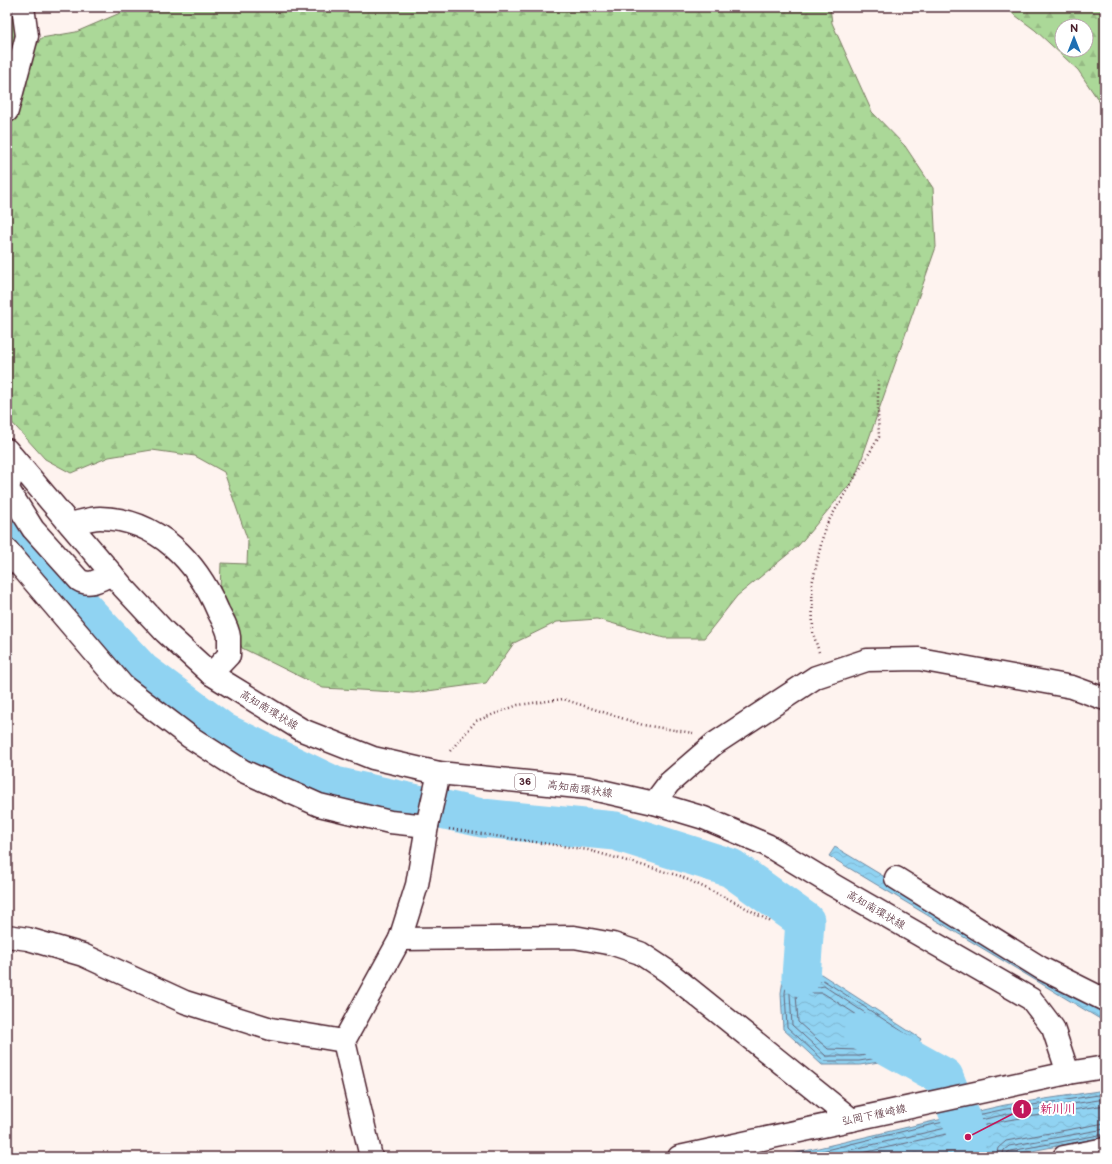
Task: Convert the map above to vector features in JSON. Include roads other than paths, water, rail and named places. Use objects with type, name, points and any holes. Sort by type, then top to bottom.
[{"type":"street","points":[[7,111],[27,36],[23,7]]},
{"type":"street","points":[[13,458],[8,486],[21,545],[123,686],[190,737],[243,771],[319,805],[390,822],[427,826]]},
{"type":"street","name":"高知南環状線","points":[[13,458],[112,574],[165,632],[211,674],[302,730],[437,782],[588,788],[654,803],[704,818],[767,845],[833,885],[1031,999],[1053,1028],[1068,1073]]},
{"type":"street","points":[[70,524],[99,518],[140,525],[170,543],[180,552],[197,573],[210,594],[229,635],[228,655],[211,674]]},
{"type":"street","points":[[21,545],[82,582],[94,583],[112,574]]},
{"type":"street","points":[[654,803],[669,783],[714,744],[816,677],[867,660],[919,659],[1072,687],[1105,699]]},
{"type":"street","points":[[371,1157],[344,1041],[400,939],[417,885],[427,826],[437,782]]},
{"type":"street","points":[[896,878],[1041,968],[1105,1000]]},
{"type":"street","points":[[7,936],[28,938],[83,955],[185,1002],[271,1029],[344,1041]]},
{"type":"street","points":[[400,939],[574,938],[614,944],[640,954],[667,971],[852,1120]]},
{"type":"street","points":[[1068,1073],[1105,1067]]},
{"type":"street","name":"弘岡下種崎線","points":[[679,1157],[1068,1073]]},
{"type":"street","points":[[1064,1157],[1105,1149]]},
{"type":"water","points":[[7,508],[37,549],[28,562],[7,538]]},
{"type":"water","points":[[835,847],[1105,1010],[1105,1022],[829,856]]},
{"type":"water","points":[[792,921],[813,925],[810,976],[816,979],[821,974],[921,1039],[907,1064],[885,1061],[860,1065],[822,1065],[783,1029],[781,993]]},
{"type":"water","points":[[1105,1090],[1105,1137],[1000,1157],[780,1157],[1005,1105]]},
{"type":"waterway","points":[[7,527],[142,672],[223,732],[335,786],[482,818],[615,831],[731,868],[805,921],[801,977]]},
{"type":"waterway","points":[[863,1032],[944,1077],[968,1137]]},
{"type":"place","name":"新川川","points":[[968,1137]]}]
